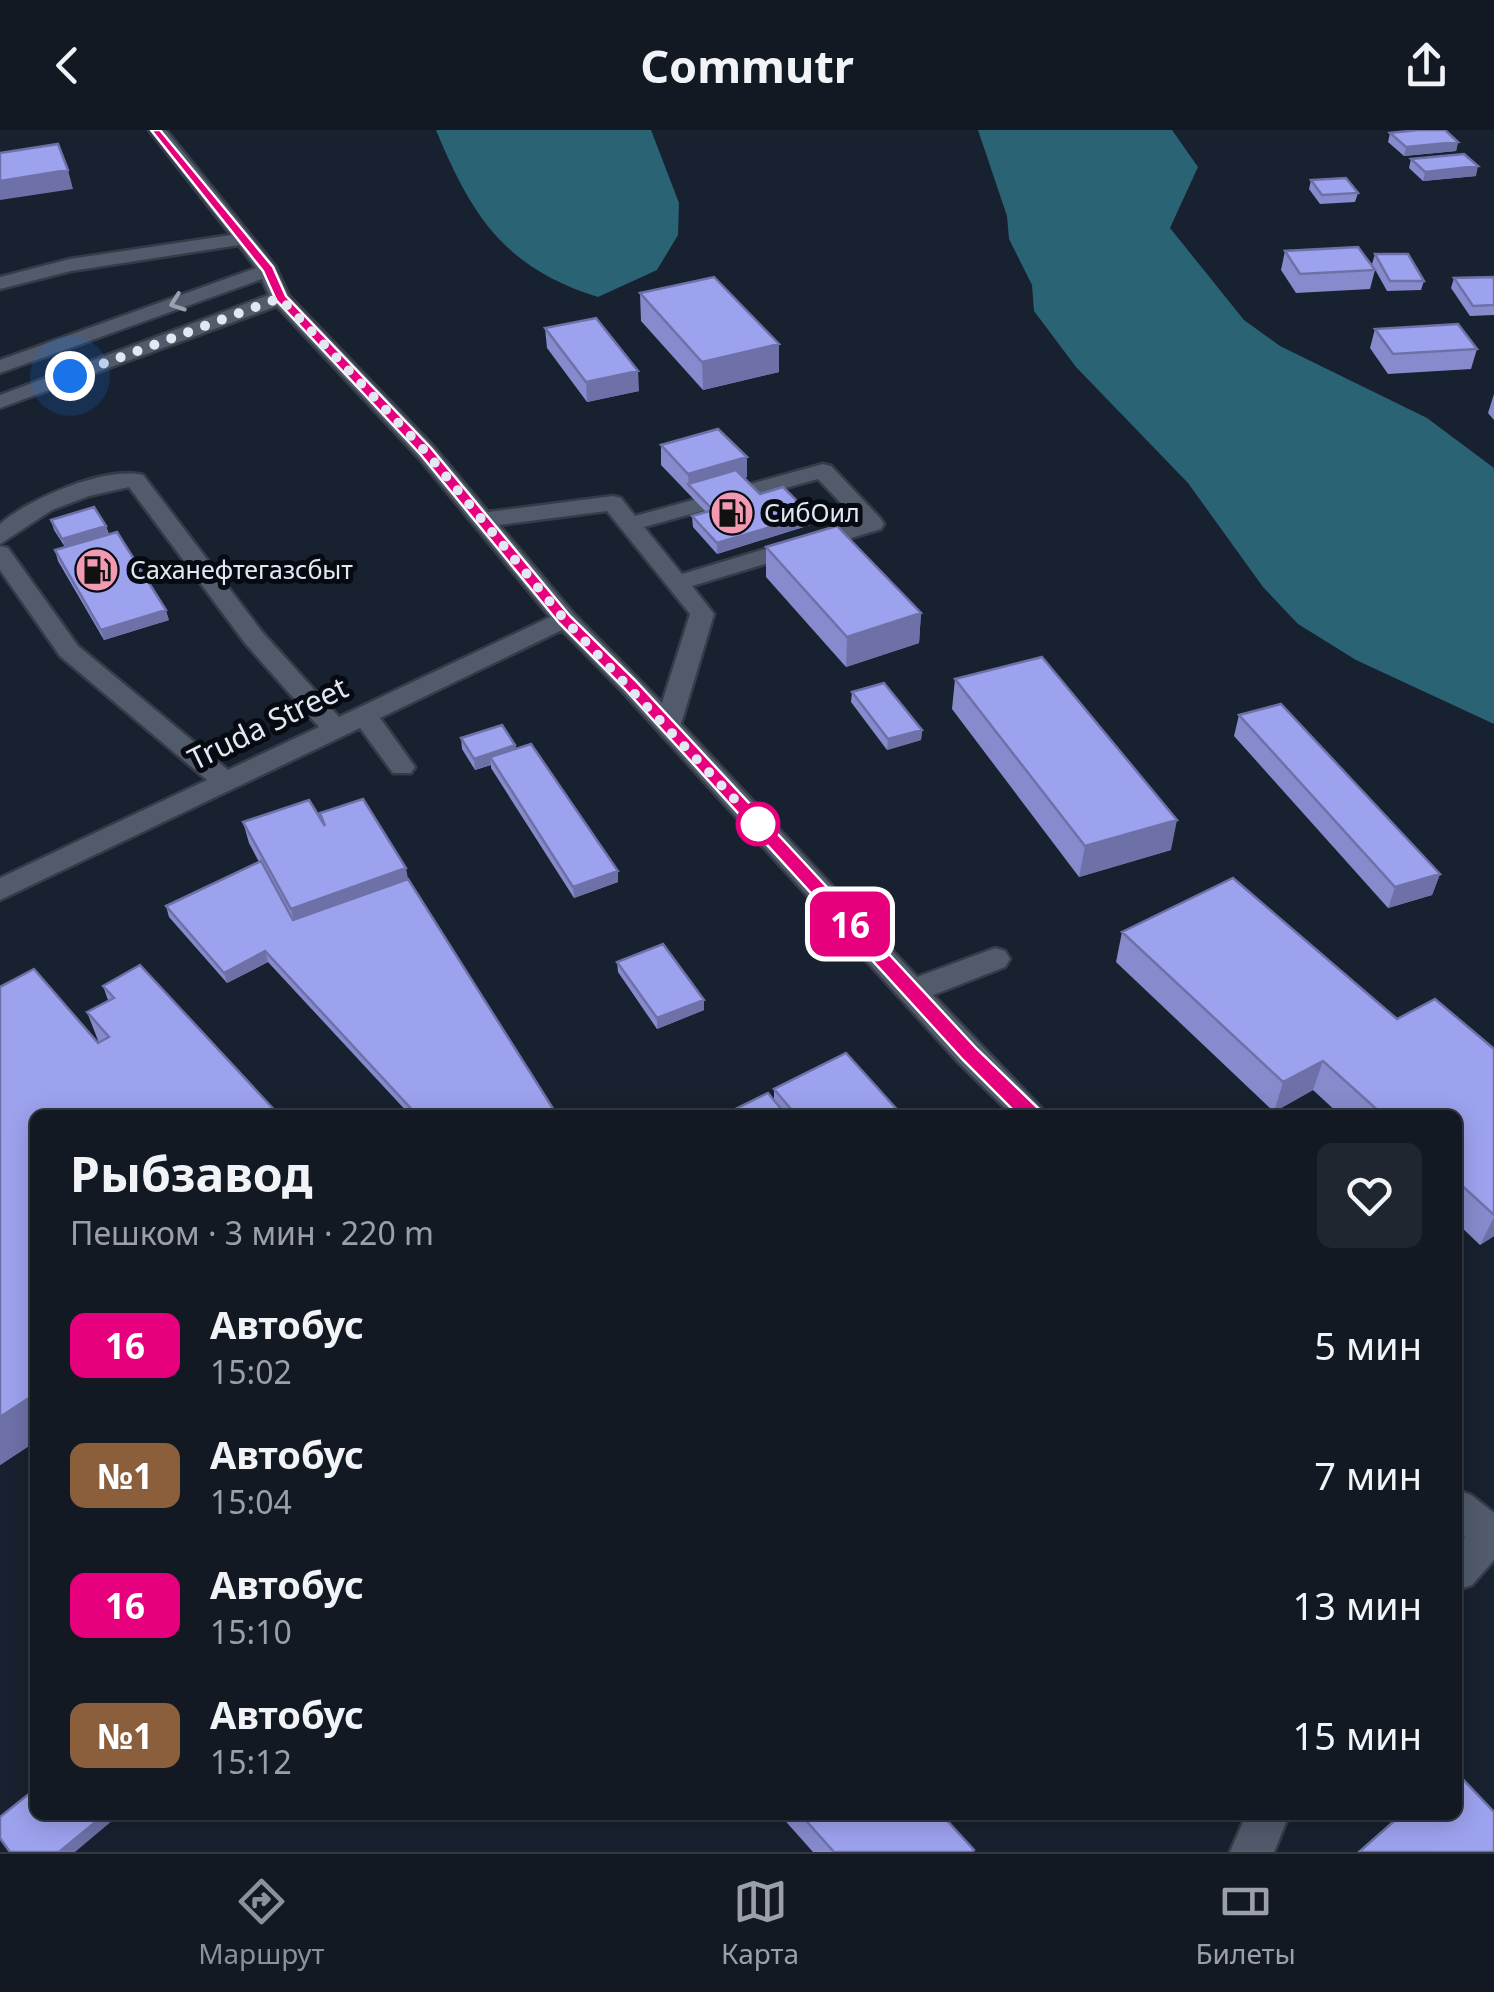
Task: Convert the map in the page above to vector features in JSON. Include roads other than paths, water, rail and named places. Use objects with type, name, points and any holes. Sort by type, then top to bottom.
[{"type":"street","points":[[156,130],[268,270],[280,298],[426,452],[564,619],[1027,1110]]},
{"type":"street","points":[[0,283],[70,265],[243,238]]},
{"type":"street","points":[[0,367],[268,270]]},
{"type":"street","points":[[0,402],[280,298]]},
{"type":"street","points":[[630,524],[823,470],[873,524],[676,582]]},
{"type":"street","points":[[0,537],[12,522],[95,484],[135,480],[254,638],[334,728]]},
{"type":"street","points":[[482,520],[614,503],[702,614],[668,725]]},
{"type":"street","points":[[0,553],[69,651],[224,781]]},
{"type":"street","name":"Truda Street","points":[[0,890],[564,619]]},
{"type":"street","points":[[362,714],[402,767]]},
{"type":"street","points":[[912,992],[995,959]]},
{"type":"street","points":[[1462,1511],[1493,1536],[1462,1568]]},
{"type":"street","points":[[1252,1852],[1266,1820]]},
{"type":"water","points":[[436,130],[651,130],[679,203],[678,235],[657,270],[598,297],[566,285],[515,254],[496,235],[463,189]]},
{"type":"water","points":[[978,130],[1172,130],[1198,167],[1170,228],[1244,320],[1280,346],[1427,418],[1494,468],[1494,724],[1356,660],[1298,624],[1263,587],[1188,483],[1076,367],[1034,311],[1032,285],[1009,239],[1007,216]]},
{"type":"place","name":"СибОил","points":[[732,513]]},
{"type":"place","name":"Саханефтегазсбыт","points":[[97,570]]}]
